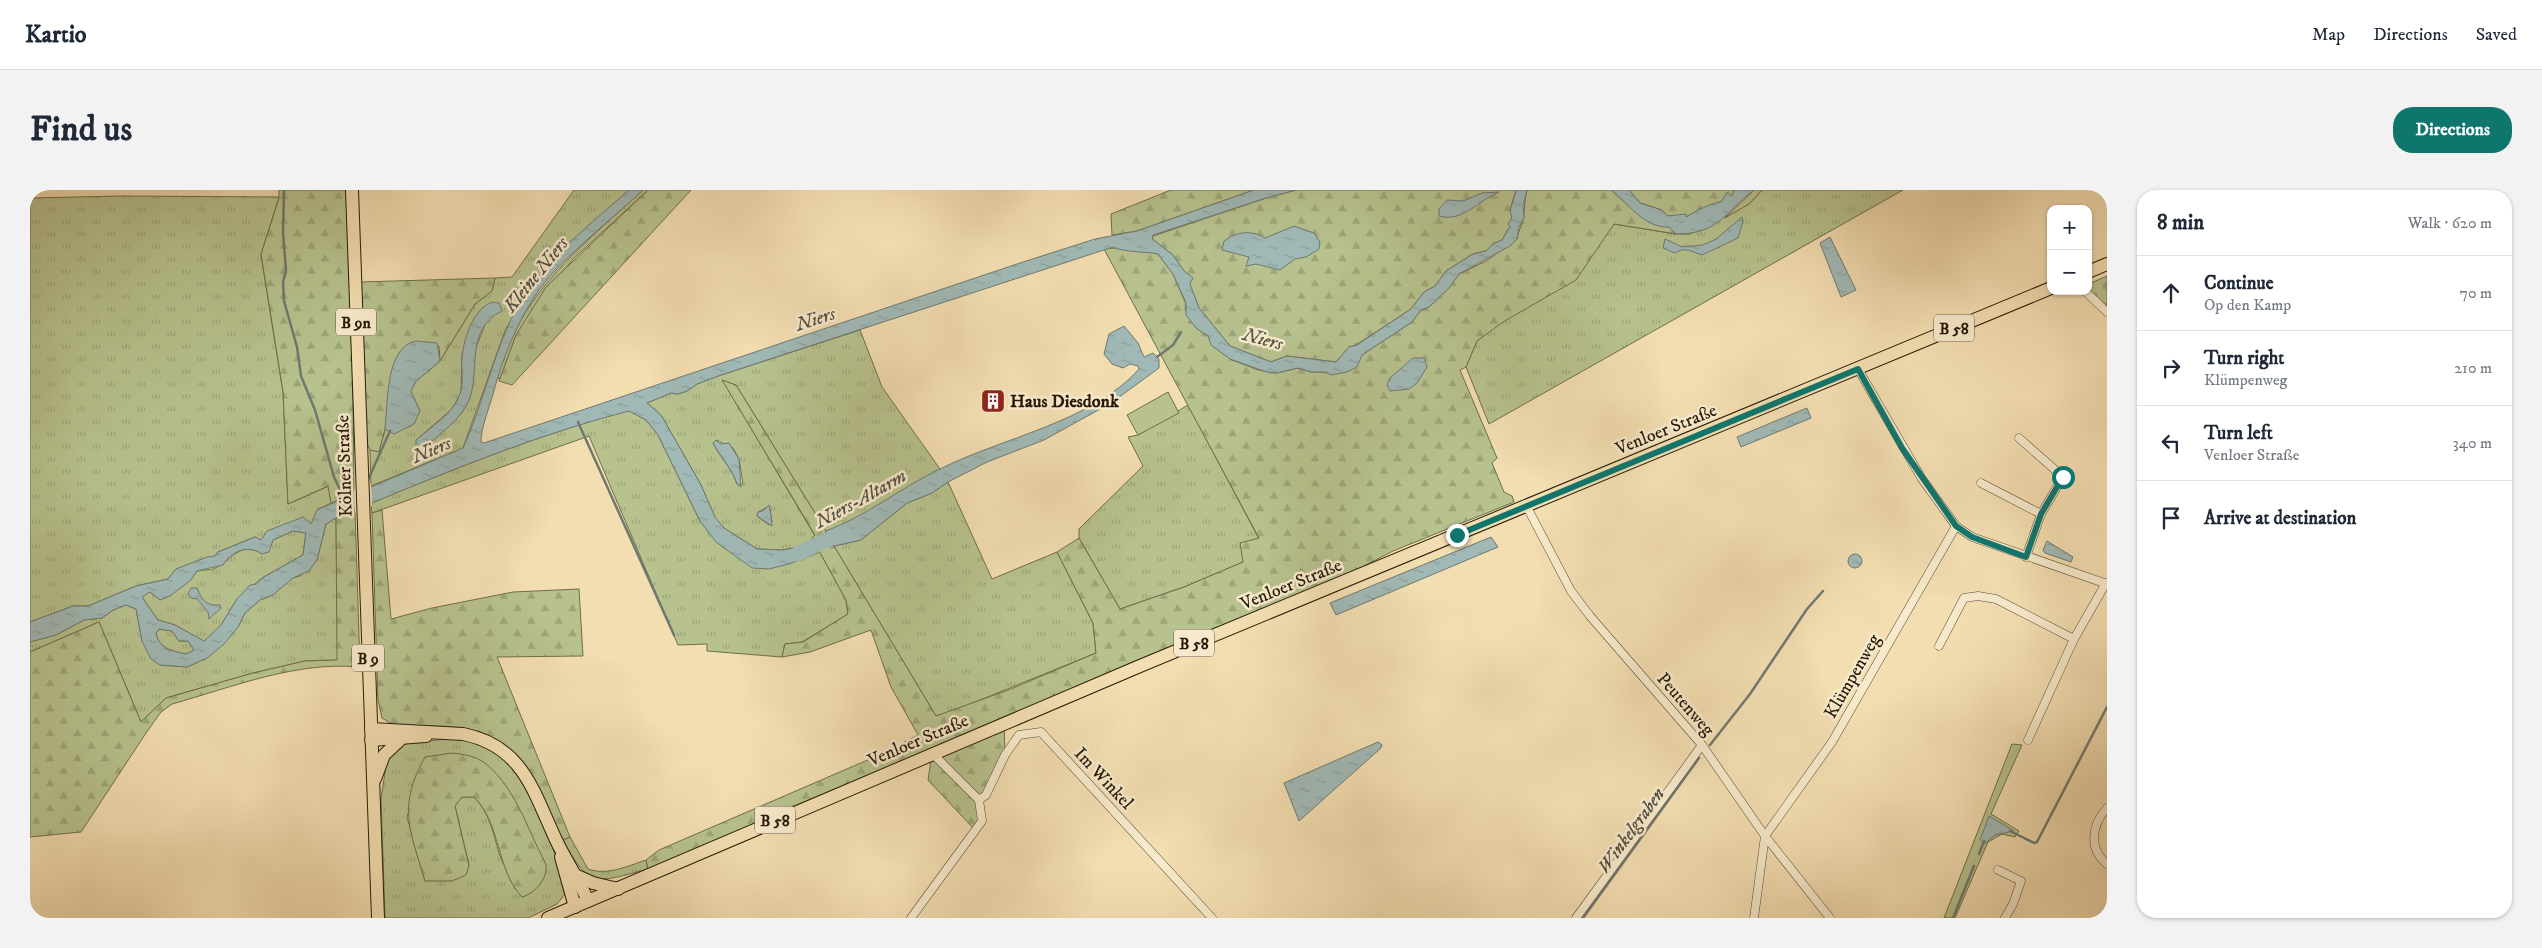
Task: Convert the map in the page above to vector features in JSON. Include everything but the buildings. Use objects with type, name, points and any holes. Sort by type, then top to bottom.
[{"type":"main road","name":"Kölner Straße","points":[[352,190],[371,734]]},
{"type":"main road","points":[[2092,270],[2107,264]]},
{"type":"main road","name":"Venloer Straße","points":[[548,918],[932,753],[1316,592],[1527,507],[2047,290]]},
{"type":"main road","points":[[371,734],[401,740],[449,732]]},
{"type":"main road","points":[[371,734],[449,732],[476,736],[511,756],[531,784],[557,843],[577,876],[588,901]]},
{"type":"main road","name":"B 9","points":[[371,734],[378,918]]},
{"type":"main road","points":[[373,784],[384,755],[401,740]]},
{"type":"main road","points":[[557,843],[574,907]]},
{"type":"main road","points":[[577,876],[593,884],[618,889]]},
{"type":"street","points":[[2089,295],[2107,312]]},
{"type":"street","points":[[1858,369],[1902,448],[1956,526],[1972,537],[2106,583],[2074,639],[2028,740]]},
{"type":"street","points":[[2019,438],[2063,477],[2041,514],[2026,557]]},
{"type":"street","points":[[1981,483],[2041,514]]},
{"type":"street","name":"Peutenweg","points":[[1527,507],[1571,591],[1702,745],[1766,836],[1830,918]]},
{"type":"street","name":"Klümpenweg","points":[[1766,836],[1832,742],[1956,526]]},
{"type":"street","points":[[1939,646],[1964,598],[1978,596],[1996,600],[2074,639]]},
{"type":"street","name":"Im Winkel","points":[[979,800],[986,794],[1005,756],[1019,735],[1041,732],[1212,918]]},
{"type":"street","points":[[1576,918],[1702,745]]},
{"type":"street","points":[[911,918],[982,821],[979,800],[932,753]]},
{"type":"street","points":[[2107,808],[2095,823],[2094,834],[2098,853],[2107,864]]},
{"type":"street","points":[[1754,918],[1766,836]]},
{"type":"street","points":[[1998,870],[2021,881],[2013,904],[2005,918]]},
{"type":"green space","points":[[279,190],[347,190],[352,298],[354,493],[331,503],[328,486],[288,504],[283,392],[261,254],[279,198]]},
{"type":"green space","points":[[574,190],[629,190],[569,245],[506,328],[463,448],[371,486],[370,450],[379,451],[385,429],[390,431],[411,426],[420,411],[410,391],[415,382],[440,361],[475,304],[492,291],[495,278],[512,277]],"holes":[[[499,303],[495,314],[486,322],[475,350],[470,398],[461,414],[428,445],[416,440],[452,409],[461,393],[462,354]]]},
{"type":"green space","points":[[643,190],[648,190],[573,259],[516,335],[500,379],[497,378],[507,348],[520,321],[537,296],[575,252]]},
{"type":"green space","points":[[648,190],[691,190],[512,385],[499,381],[516,335],[546,287]]},
{"type":"green space","points":[[1171,190],[1254,190],[1137,231],[1112,235],[1111,214]]},
{"type":"green space","points":[[1296,190],[1516,190],[1510,210],[1512,218],[1510,227],[1502,240],[1493,244],[1486,251],[1473,254],[1446,271],[1435,286],[1424,292],[1411,309],[1356,345],[1349,347],[1336,362],[1287,356],[1271,362],[1230,346],[1199,308],[1184,271],[1173,255],[1152,239],[1153,236],[1266,198]]},
{"type":"green space","points":[[1527,190],[1611,190],[1643,218],[1669,227],[1676,234],[1614,224],[1576,280],[1503,322],[1477,341],[1466,367],[1460,370],[1497,458],[1492,463],[1504,492],[1512,496],[1514,502],[1393,551],[1300,599],[648,869],[646,860],[659,850],[877,756],[918,735],[891,687],[871,630],[810,652],[782,657],[785,644],[803,642],[848,614],[846,600],[812,538],[815,535],[722,380],[736,385],[826,531],[824,537],[827,545],[834,546],[936,716],[1011,689],[1096,653],[1093,623],[1057,552],[1079,538],[1120,609],[1184,587],[1243,562],[1240,543],[1259,538],[1104,249],[1123,248],[1158,254],[1173,274],[1186,304],[1185,309],[1196,328],[1208,336],[1230,359],[1258,370],[1277,373],[1298,368],[1311,372],[1326,372],[1362,355],[1412,322],[1421,310],[1429,307],[1449,288],[1459,274],[1486,261],[1517,239]]},
{"type":"green space","points":[[1629,190],[1734,190],[1733,196],[1686,217],[1668,216],[1662,210],[1640,203]]},
{"type":"green space","points":[[1754,190],[1762,190],[1749,204],[1725,218]]},
{"type":"green space","points":[[1762,190],[1903,190],[1489,424],[1466,367],[1477,341],[1597,247],[1614,224],[1676,234],[1690,234],[1749,204]]},
{"type":"green space","points":[[121,196],[279,197],[261,255],[283,392],[288,504],[329,486],[331,503],[317,510],[313,523],[261,540],[255,537],[218,552],[215,556],[176,569],[168,579],[136,586],[88,606],[73,606],[30,622],[30,198]]},
{"type":"green space","points":[[2107,276],[2107,309],[2092,294],[2092,283]]},
{"type":"green space","points":[[495,278],[492,291],[475,304],[440,361],[439,346],[391,374],[385,429],[379,452],[370,450],[366,442],[360,282]]},
{"type":"green space","points":[[860,330],[882,387],[940,469],[851,522],[826,531],[736,385],[723,381],[815,536],[812,538],[846,600],[848,614],[802,642],[785,644],[782,657],[707,651],[707,644],[678,645],[589,436],[372,513],[371,503],[435,477],[499,452],[596,419],[629,410],[646,420],[658,435],[700,521],[752,567],[818,553],[813,544],[783,550],[757,549],[724,528],[715,518],[701,485],[661,415],[647,403],[671,393],[678,394],[687,391],[697,384]],"holes":[[[716,440],[733,448],[739,459],[743,484],[737,484],[713,443]],[[769,506],[772,522],[769,525],[757,516],[758,512]]]},
{"type":"green space","points":[[1168,392],[1179,413],[1138,435],[1127,415]]},
{"type":"green space","points":[[1188,405],[1259,539],[1243,562],[1184,587],[1120,609],[1079,538],[1079,529],[1143,466],[1128,437],[1138,435]]},
{"type":"green space","points":[[948,482],[992,579],[1057,552],[1093,623],[1096,653],[958,709],[936,716],[834,546],[861,540],[907,503],[932,493]]},
{"type":"green space","points":[[355,510],[360,667],[336,666],[288,672],[241,683],[172,704],[161,712],[146,733],[81,832],[30,837],[30,652],[99,622],[141,722],[166,698],[253,673],[305,661],[337,660],[336,518]]},
{"type":"green space","points":[[382,510],[391,619],[432,608],[513,592],[579,589],[583,656],[497,657],[570,837],[563,840],[529,771],[504,744],[488,735],[468,729],[443,726],[402,726],[392,724],[382,718],[378,700],[372,513]]},
{"type":"green space","points":[[336,518],[338,660],[305,661],[253,673],[166,698],[141,722],[99,622],[30,652],[30,642],[56,635],[84,620],[102,618],[113,610],[126,605],[136,609],[142,641],[160,665],[187,667],[207,658],[238,627],[245,613],[260,600],[273,595],[293,578],[300,576],[317,560],[326,524]]},
{"type":"green space","points":[[293,531],[306,533],[303,555],[262,578],[237,599],[221,625],[204,642],[175,625],[158,620],[142,597],[143,594],[150,592],[160,600],[190,580],[197,571],[213,569],[242,550],[254,550],[262,554],[273,540]]},
{"type":"green space","points":[[159,629],[172,631],[179,641],[188,641],[194,650],[186,654],[163,646],[156,633]]},
{"type":"green space","points":[[1004,723],[1005,755],[979,800],[982,821],[975,830],[928,780],[932,753]]},
{"type":"green space","points":[[445,739],[463,740],[497,752],[511,764],[529,791],[552,844],[565,894],[557,904],[528,918],[385,918],[381,798],[387,760],[398,747],[405,744]],"holes":[[[425,757],[519,808],[515,889],[501,858],[487,816],[474,797],[462,797],[455,806],[469,865],[425,881],[407,817]]]},
{"type":"green space","points":[[2012,744],[2022,745],[1991,814],[2019,831],[2015,837],[2002,834],[1988,842],[1955,918],[1944,918]]},
{"type":"green space","points":[[452,753],[469,756],[485,763],[502,780],[521,811],[546,865],[545,875],[531,893],[522,897],[514,886],[507,874],[489,820],[483,808],[474,797],[462,797],[455,806],[469,866],[466,875],[452,881],[425,881],[411,833],[409,805],[411,790],[425,757]]},
{"type":"green space","points":[[570,837],[588,869],[610,871],[646,860],[648,869],[606,879],[588,875],[572,856],[563,840]]},
{"type":"water","points":[[629,190],[643,190],[562,264],[531,302],[517,327],[501,367],[484,424],[481,442],[484,443],[1020,263],[1095,239],[1137,231],[1254,190],[1296,190],[1153,235],[1152,239],[1173,255],[1184,271],[1193,278],[1190,284],[1199,308],[1230,346],[1271,362],[1287,356],[1336,362],[1349,347],[1357,345],[1411,309],[1424,292],[1435,286],[1446,271],[1473,254],[1486,251],[1493,244],[1502,240],[1510,227],[1508,224],[1512,218],[1510,211],[1516,190],[1527,190],[1523,206],[1524,218],[1519,227],[1517,239],[1510,246],[1459,274],[1449,288],[1429,307],[1421,310],[1412,322],[1362,355],[1357,367],[1347,372],[1331,375],[1326,372],[1311,372],[1298,368],[1277,373],[1267,372],[1230,359],[1211,345],[1208,336],[1196,328],[1186,315],[1186,303],[1173,274],[1158,254],[1113,247],[721,375],[697,384],[687,391],[678,394],[671,393],[647,403],[661,415],[701,485],[715,517],[724,528],[757,549],[783,550],[813,544],[818,553],[789,564],[769,569],[752,568],[716,542],[700,521],[658,435],[646,420],[629,411],[591,421],[517,446],[444,473],[336,518],[326,524],[317,560],[309,571],[293,578],[273,595],[260,600],[245,613],[238,627],[224,644],[207,658],[187,667],[160,665],[151,659],[142,641],[136,609],[126,605],[113,610],[102,618],[84,620],[56,635],[30,642],[30,622],[73,606],[88,606],[136,586],[168,579],[176,569],[207,557],[215,556],[218,552],[255,537],[261,540],[267,531],[303,517],[311,524],[317,510],[463,448],[478,411],[503,337],[520,302],[541,272],[555,257]],"holes":[[[293,531],[306,533],[303,555],[262,578],[257,584],[250,585],[237,599],[221,625],[204,641],[175,625],[158,620],[142,597],[150,592],[160,600],[170,596],[191,580],[197,571],[223,565],[226,560],[240,550],[246,549],[262,554],[269,552],[273,540]],[[159,629],[172,631],[179,641],[188,641],[194,650],[186,654],[163,646],[156,633]]]},
{"type":"water","points":[[1611,190],[1629,190],[1640,203],[1662,210],[1668,216],[1686,214],[1686,217],[1709,205],[1721,202],[1727,192],[1732,196],[1734,190],[1754,190],[1712,226],[1690,233],[1676,234],[1669,227],[1652,224],[1644,219]]},
{"type":"water","points":[[1499,192],[1463,214],[1447,217],[1439,216],[1439,209],[1447,200],[1463,201],[1482,193]]},
{"type":"water","points":[[1742,217],[1743,221],[1738,238],[1702,255],[1685,250],[1675,253],[1663,248],[1665,239],[1682,247],[1703,245],[1716,239]]},
{"type":"water","points":[[1294,226],[1314,233],[1320,242],[1319,249],[1306,257],[1295,259],[1280,270],[1256,264],[1246,266],[1249,257],[1222,250],[1224,241],[1234,235],[1250,233],[1265,238]]},
{"type":"water","points":[[1830,237],[1856,290],[1841,297],[1820,243]]},
{"type":"water","points":[[493,302],[499,303],[502,311],[490,319],[482,329],[476,352],[472,389],[466,407],[428,445],[423,449],[416,448],[416,440],[441,420],[457,401],[461,390],[462,356],[468,332],[480,310]]},
{"type":"water","points":[[1124,326],[1138,343],[1144,357],[1153,353],[1159,359],[1159,368],[1111,403],[1044,440],[987,462],[948,482],[932,493],[907,503],[861,540],[834,546],[827,545],[823,537],[826,531],[855,518],[925,477],[964,458],[1071,416],[1097,403],[1119,387],[1139,369],[1138,366],[1130,364],[1123,368],[1112,364],[1104,354],[1109,334]]},
{"type":"water","points":[[416,341],[437,343],[440,361],[415,382],[411,391],[420,411],[414,424],[394,434],[385,429],[388,392],[393,365],[398,354],[406,345]]},
{"type":"water","points":[[1413,358],[1424,358],[1427,367],[1417,383],[1409,389],[1390,391],[1387,385],[1390,378]]},
{"type":"water","points":[[1807,408],[1811,418],[1741,447],[1737,437]]},
{"type":"water","points":[[716,440],[720,444],[729,443],[739,459],[741,487],[737,484],[713,443]]},
{"type":"water","points":[[769,505],[772,526],[757,516],[758,512],[763,511]]},
{"type":"water","points":[[1491,537],[1498,547],[1336,615],[1330,603]]},
{"type":"water","points":[[2047,541],[2073,557],[2071,562],[2045,553],[2043,550]]},
{"type":"water","points":[[1852,554],[1858,554],[1862,561],[1858,568],[1852,568],[1848,564],[1848,558]]},
{"type":"water","points":[[191,588],[197,588],[205,602],[212,605],[220,605],[221,608],[209,619],[208,612],[197,599],[191,598],[188,594]]},
{"type":"water","points":[[1378,742],[1382,745],[1381,748],[1299,821],[1284,783]]},
{"type":"water","points":[[1989,816],[2014,831],[1995,835],[1984,844],[1980,840]]},
{"type":"pier","points":[[371,483],[372,506],[355,513],[354,490]]},
{"type":"waterway","points":[[284,190],[283,233],[286,270],[283,282],[284,301],[297,347],[301,376],[315,410],[334,477],[345,500]]},
{"type":"waterway","points":[[1157,357],[1173,345],[1181,332]]},
{"type":"waterway","points":[[578,422],[674,635]]},
{"type":"waterway","points":[[367,482],[390,431]]},
{"type":"waterway","name":"Niers-Altarm","points":[[797,554],[844,532]]},
{"type":"waterway","name":"Winkelgraben","points":[[1710,745],[1750,694],[1807,609],[1823,591]]},
{"type":"waterway","points":[[2010,831],[2034,843],[2037,842],[2107,707]]},
{"type":"waterway","name":"Winkelgraben","points":[[1583,918],[1699,758]]},
{"type":"waterway","points":[[1979,854],[1984,841]]},
{"type":"waterway","points":[[1953,918],[1974,866]]},
{"type":"place","name":"Haus Diesdonk","points":[[993,401]]},
{"type":"route","points":[[1457,535],[1858,369],[1902,448],[1922,479],[1956,526],[1972,537],[2026,557],[2041,514],[2063,477]]},
{"type":"water label","name":"Kleine Niers","points":[[535,274]]},
{"type":"water label","name":"Niers","points":[[815,318]]},
{"type":"water label","name":"Niers","points":[[1263,338]]},
{"type":"water label","name":"Niers","points":[[431,449]]}]
